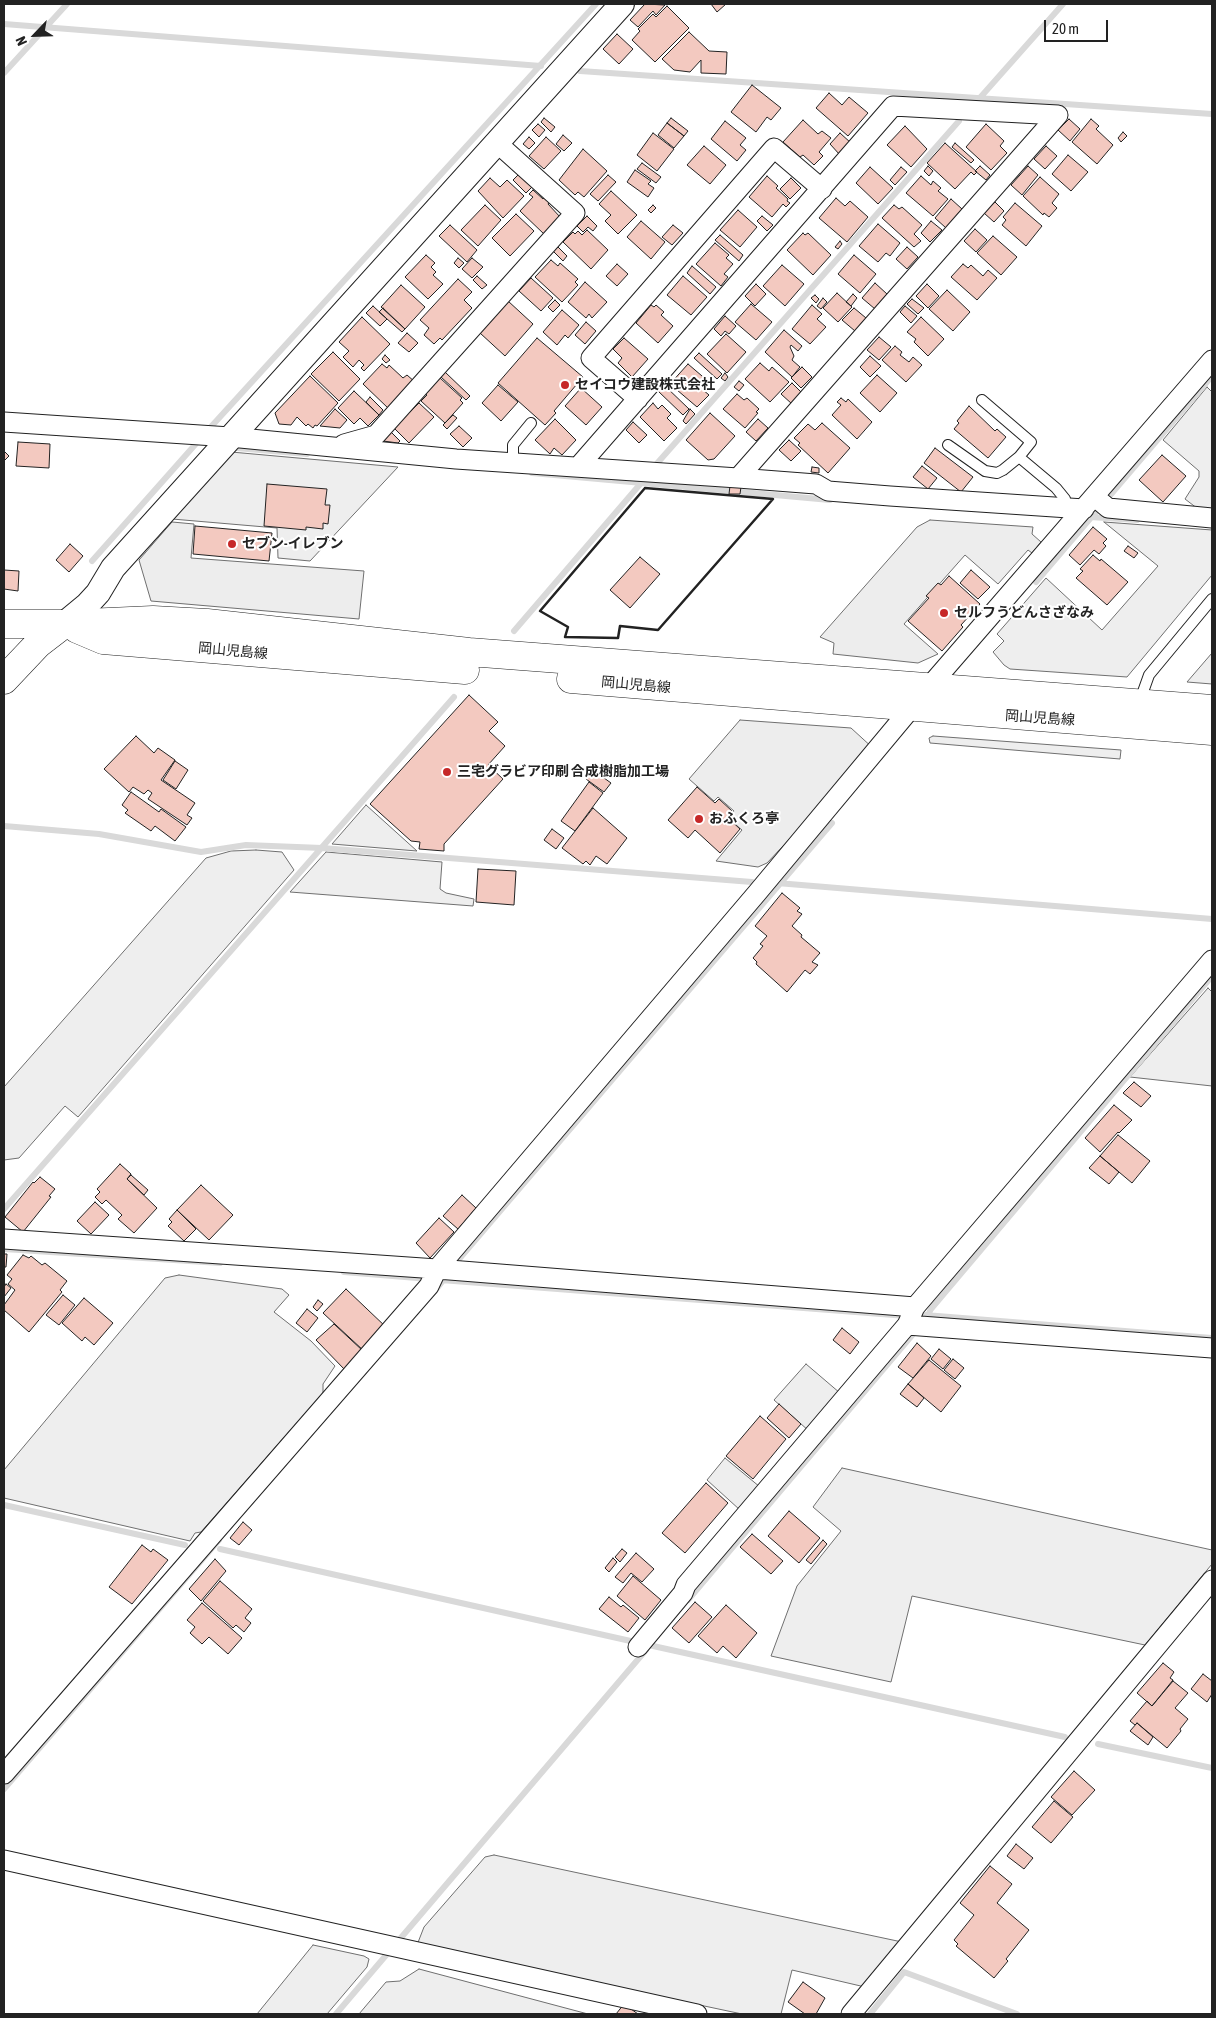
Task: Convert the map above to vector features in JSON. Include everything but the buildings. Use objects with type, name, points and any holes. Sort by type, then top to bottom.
[{"type":"main road","name":"岡山児島線","points":[[4,624],[64,624],[153,620],[207,623],[920,698],[1135,714],[1212,709]]},
{"type":"main road","points":[[4,680],[38,644],[64,624]]},
{"type":"main road","name":"岡山児島線","points":[[1135,714],[1212,732]]},
{"type":"street","points":[[64,624],[98,593],[113,568],[212,436],[496,142],[622,4]]},
{"type":"street","points":[[578,467],[822,190],[893,106],[1058,115],[738,478]]},
{"type":"street","points":[[333,447],[376,434],[575,213],[496,142]]},
{"type":"street","points":[[638,399],[592,358],[774,148],[822,190]]},
{"type":"street","points":[[4,1774],[440,1274],[920,698],[1091,505],[1212,360]]},
{"type":"street","points":[[4,422],[212,436],[513,462],[816,484],[828,491],[1013,506],[1091,505],[1212,518]]},
{"type":"street","points":[[641,1644],[683,1593],[686,1585],[915,1319],[1212,960]]},
{"type":"street","points":[[4,1239],[440,1274],[1212,1348]]},
{"type":"street","points":[[851,2014],[1212,1580]]},
{"type":"street","points":[[4,1860],[697,2014]]},
{"type":"lane","points":[[948,444],[985,471],[997,473],[1019,457],[1031,442],[982,400]]},
{"type":"lane","points":[[513,462],[513,445],[531,423]]},
{"type":"lane","points":[[1019,457],[1056,488],[1065,499],[1091,505]]},
{"type":"lane","points":[[1135,714],[1149,675],[1212,599]]},
{"type":"shaded area","points":[[1207,387],[1212,392],[1212,513],[1202,512],[1185,499],[1199,477],[1199,471],[1163,440]]},
{"type":"shaded area","points":[[231,452],[398,467],[310,561],[278,558],[277,528],[172,519]]},
{"type":"shaded area","points":[[930,520],[1033,527],[1032,534],[1041,542],[1032,553],[1028,550],[998,584],[965,555],[904,624],[938,654],[918,663],[833,654],[834,643],[820,637],[917,527]]},
{"type":"shaded area","points":[[172,522],[194,524],[191,558],[364,571],[359,619],[151,601],[139,560]]},
{"type":"shaded area","points":[[1104,522],[1212,530],[1212,575],[1127,677],[1010,669],[1004,665],[993,652],[1004,641],[997,634],[1046,578],[1102,630],[1158,566]]},
{"type":"shaded area","points":[[1212,653],[1212,684],[1187,682]]},
{"type":"shaded area","points":[[740,720],[851,728],[874,749],[767,863],[758,867],[716,861],[742,830],[728,818],[734,811],[718,797],[714,801],[689,779]]},
{"type":"shaded area","points":[[933,736],[1121,750],[1120,759],[930,743],[929,738]]},
{"type":"shaded area","points":[[366,805],[417,851],[332,844]]},
{"type":"shaded area","points":[[231,851],[282,852],[294,870],[78,1117],[65,1106],[19,1158],[4,1160],[4,1087],[206,858]]},
{"type":"shaded area","points":[[326,852],[442,862],[440,889],[446,893],[474,899],[473,906],[290,892]]},
{"type":"shaded area","points":[[1208,988],[1212,992],[1212,1086],[1130,1077]]},
{"type":"shaded area","points":[[179,1275],[282,1289],[289,1295],[274,1312],[311,1341],[335,1366],[323,1384],[323,1393],[201,1532],[195,1533],[190,1541],[4,1498],[4,1470],[165,1278]]},
{"type":"shaded area","points":[[806,1364],[840,1393],[809,1431],[774,1400]]},
{"type":"shaded area","points":[[725,1458],[760,1487],[740,1510],[707,1480]]},
{"type":"shaded area","points":[[842,1468],[1212,1550],[1212,1564],[1145,1645],[912,1596],[891,1682],[771,1656],[797,1586],[841,1531],[813,1507]]},
{"type":"shaded area","points":[[494,1855],[902,1942],[865,1987],[792,1970],[781,2014],[742,2014],[417,1945],[424,1927],[485,1857]]},
{"type":"shaded area","points":[[313,1945],[364,1956],[369,1959],[367,1967],[327,2014],[257,2014]]},
{"type":"shaded area","points":[[419,1969],[588,2014],[359,2014],[386,1982],[400,1981]]},
{"type":"waterway","points":[[4,73],[67,4]]},
{"type":"waterway","points":[[92,561],[209,429],[596,4]]},
{"type":"waterway","points":[[978,100],[1063,4]]},
{"type":"waterway","points":[[4,24],[541,66]]},
{"type":"waterway","points":[[580,71],[1212,114]]},
{"type":"waterway","points":[[653,468],[959,121]]},
{"type":"waterway","points":[[1036,582],[1212,376]]},
{"type":"waterway","points":[[236,448],[307,454]]},
{"type":"waterway","points":[[532,473],[830,500]]},
{"type":"waterway","points":[[514,631],[642,482]]},
{"type":"waterway","points":[[1090,517],[1137,520]]},
{"type":"waterway","points":[[4,1209],[454,697]]},
{"type":"waterway","points":[[435,1291],[460,1258],[832,823]]},
{"type":"waterway","points":[[4,826],[99,834],[201,852],[246,845],[322,848],[752,882]]},
{"type":"waterway","points":[[777,883],[1212,919]]},
{"type":"waterway","points":[[688,1600],[1212,976]]},
{"type":"waterway","points":[[4,1249],[220,1263]]},
{"type":"waterway","points":[[344,1272],[429,1279]]},
{"type":"waterway","points":[[441,1280],[907,1316]]},
{"type":"waterway","points":[[925,1315],[1212,1338]]},
{"type":"waterway","points":[[4,1505],[185,1545]]},
{"type":"waterway","points":[[4,1789],[219,1540]]},
{"type":"waterway","points":[[220,1549],[1065,1737]]},
{"type":"waterway","points":[[336,2014],[646,1650]]},
{"type":"waterway","points":[[1098,1744],[1212,1768]]},
{"type":"waterway","points":[[870,2014],[904,1972],[1017,2014]]},
{"type":"wall","points":[[645,488],[773,499],[658,630],[620,626],[618,638],[565,637],[568,627],[540,611],[645,488]]},
{"type":"place","name":"セイコウ建設株式会社","points":[[565,385]]},
{"type":"place","name":"セブン-イレブン","points":[[232,544]]},
{"type":"place","name":"セルフうどんさざなみ","points":[[944,613]]},
{"type":"place","name":"三宅グラビア印刷 合成樹脂加工場","points":[[447,772]]},
{"type":"place","name":"おふくろ亭","points":[[699,819]]}]
